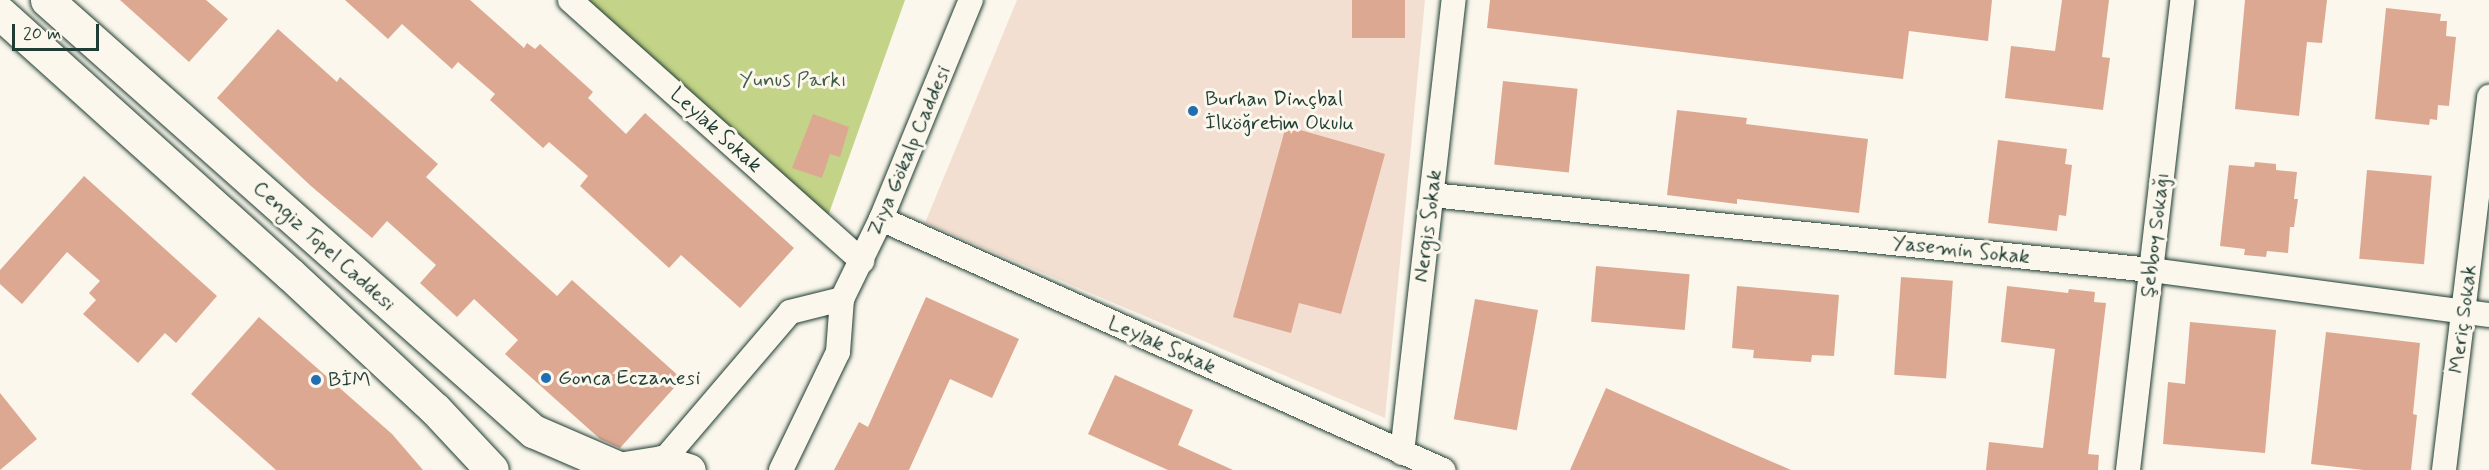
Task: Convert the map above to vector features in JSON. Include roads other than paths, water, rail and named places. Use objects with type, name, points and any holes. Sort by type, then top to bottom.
[{"type":"main road","name":"Cengiz Topel Caddesi","points":[[47,0],[532,431],[614,469]]},
{"type":"main road","name":"Cengiz Topel Caddesi","points":[[0,13],[290,273],[435,409],[492,470]]},
{"type":"main road","points":[[614,469],[676,466]]},
{"type":"street","name":"Leylak Sokak","points":[[570,0],[862,261]]},
{"type":"street","name":"Ziya Gökalp Caddesi","points":[[781,470],[838,352],[842,299],[881,219],[971,0]]},
{"type":"street","name":"Nergis Sokak","points":[[1402,453],[1454,0]]},
{"type":"street","name":"Şebboy Sokağı","points":[[2128,470],[2182,0]]},
{"type":"street","name":"Meriç Sokak","points":[[2444,470],[2489,97]]},
{"type":"street","name":"Yasemin Sokak","points":[[1432,195],[2151,270],[2489,315]]},
{"type":"street","name":"Leylak Sokak","points":[[881,219],[1443,470]]},
{"type":"street","points":[[676,466],[790,312],[842,299]]},
{"type":"place","name":"Burhan Dinçbal İlköğretim Okulu","points":[[1193,111]]},
{"type":"place","name":"Gonca Eczanesi","points":[[546,378]]},
{"type":"place","name":"BİM","points":[[316,380]]},
{"type":"park label","name":"Yunus Parkı","points":[[793,80]]}]
